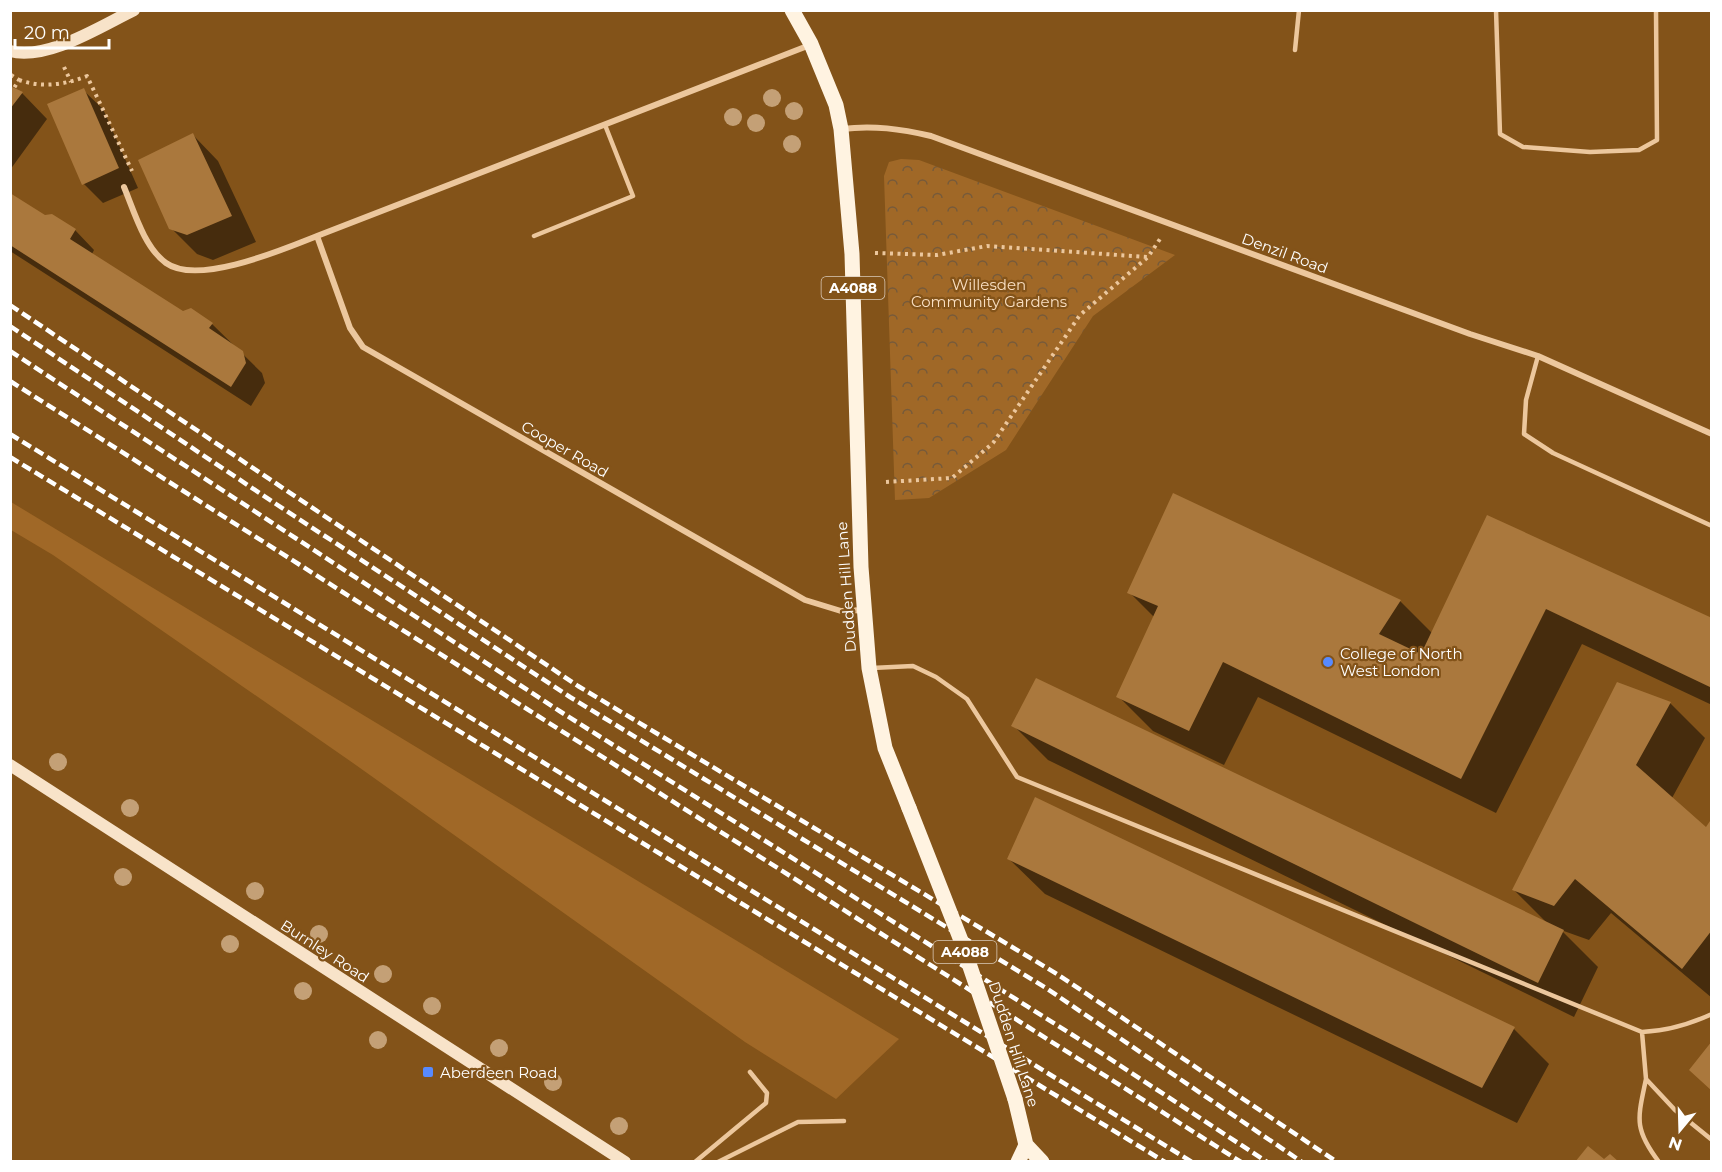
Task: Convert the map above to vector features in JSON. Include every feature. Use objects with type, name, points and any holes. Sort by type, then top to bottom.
[{"type":"main road","name":"Dudden Hill Lane","points":[[792,10],[811,44],[836,105],[841,129],[852,254],[861,567],[869,668],[885,748],[962,943],[1015,1099],[1026,1145]]},
{"type":"main road","points":[[1018,1161],[1026,1145],[1042,1161]]},
{"type":"street","points":[[10,51],[35,53],[55,47],[134,10]]},
{"type":"street","points":[[124,187],[152,248],[167,264],[190,270],[248,263],[811,44]]},
{"type":"street","name":"Denzil Road","points":[[841,129],[881,127],[932,136],[1470,334],[1538,356],[1712,434]]},
{"type":"street","name":"Cooper Road","points":[[317,236],[350,328],[363,347],[805,600],[841,611],[865,610]]},
{"type":"street","name":"Burnley Road","points":[[10,765],[625,1161]]},
{"type":"lane","points":[[1295,50],[1299,10]]},
{"type":"lane","points":[[1496,10],[1500,134],[1523,147],[1590,152],[1639,150],[1657,140],[1656,10]]},
{"type":"lane","points":[[534,236],[633,196],[605,125]]},
{"type":"lane","points":[[1538,356],[1526,400],[1524,434],[1553,453],[1712,526]]},
{"type":"lane","points":[[869,668],[913,666],[936,677],[967,699],[1017,777],[1642,1032],[1661,1031],[1681,1026],[1712,1014]]},
{"type":"lane","points":[[1642,1032],[1646,1079],[1638,1115],[1642,1140],[1659,1161]]},
{"type":"lane","points":[[696,1161],[766,1103],[767,1093],[750,1072]]},
{"type":"lane","points":[[1646,1079],[1675,1110],[1712,1140]]},
{"type":"lane","points":[[717,1161],[798,1122],[844,1121]]},
{"type":"path","points":[[10,75],[37,86],[72,82],[87,76],[137,180]]},
{"type":"path","points":[[14,88],[19,80]]},
{"type":"path","points":[[886,482],[952,478],[993,443],[1080,315],[1148,257],[1170,223]]},
{"type":"path","points":[[875,253],[937,255],[987,246],[1148,257]]},
{"type":"green space","name":"Willesden Community Gardens","points":[[901,159],[919,160],[1175,255],[1093,316],[1006,450],[929,498],[895,500],[884,176],[889,162]]},
{"type":"green space","points":[[11,502],[899,1039],[836,1099],[745,1042],[353,763],[53,555],[11,530]]},
{"type":"building","points":[[10,86],[23,92],[10,109]]},
{"type":"building","points":[[84,88],[119,168],[82,185],[47,104]]},
{"type":"building","points":[[193,133],[232,216],[187,235],[169,229],[138,160]]},
{"type":"building","points":[[10,193],[45,215],[52,214],[76,229],[70,239],[183,311],[191,308],[213,323],[209,328],[243,351],[246,363],[231,387],[10,245]]},
{"type":"building","points":[[1173,493],[1401,600],[1379,634],[1421,654],[1487,515],[1712,618],[1712,688],[1546,609],[1461,779],[1223,662],[1189,731],[1116,697],[1158,606],[1127,593]]},
{"type":"building","points":[[1036,678],[1564,930],[1538,983],[1011,726]]},
{"type":"building","points":[[1617,682],[1671,702],[1636,765],[1706,827],[1712,818],[1712,930],[1682,969],[1575,879],[1554,906],[1512,890]]},
{"type":"building","points":[[1035,797],[1515,1027],[1482,1088],[1007,859]]},
{"type":"building","points":[[1712,1041],[1712,1091],[1689,1070]]},
{"type":"building","points":[[1588,1146],[1604,1159],[1610,1154],[1619,1162],[1575,1162]]},
{"type":"railway","points":[[10,305],[578,686],[1057,974],[1337,1162]]},
{"type":"railway","points":[[10,326],[570,697],[1046,988],[1302,1162]]},
{"type":"railway","points":[[10,351],[561,712],[1098,1051],[1267,1162]]},
{"type":"railway","points":[[10,381],[1241,1162]]},
{"type":"railway","points":[[10,434],[1192,1162]]},
{"type":"railway","points":[[10,457],[1165,1162]]},
{"type":"place","name":"College of North West London","points":[[1328,662]]},
{"type":"place","name":"Aberdeen Road","points":[[428,1072]]}]
